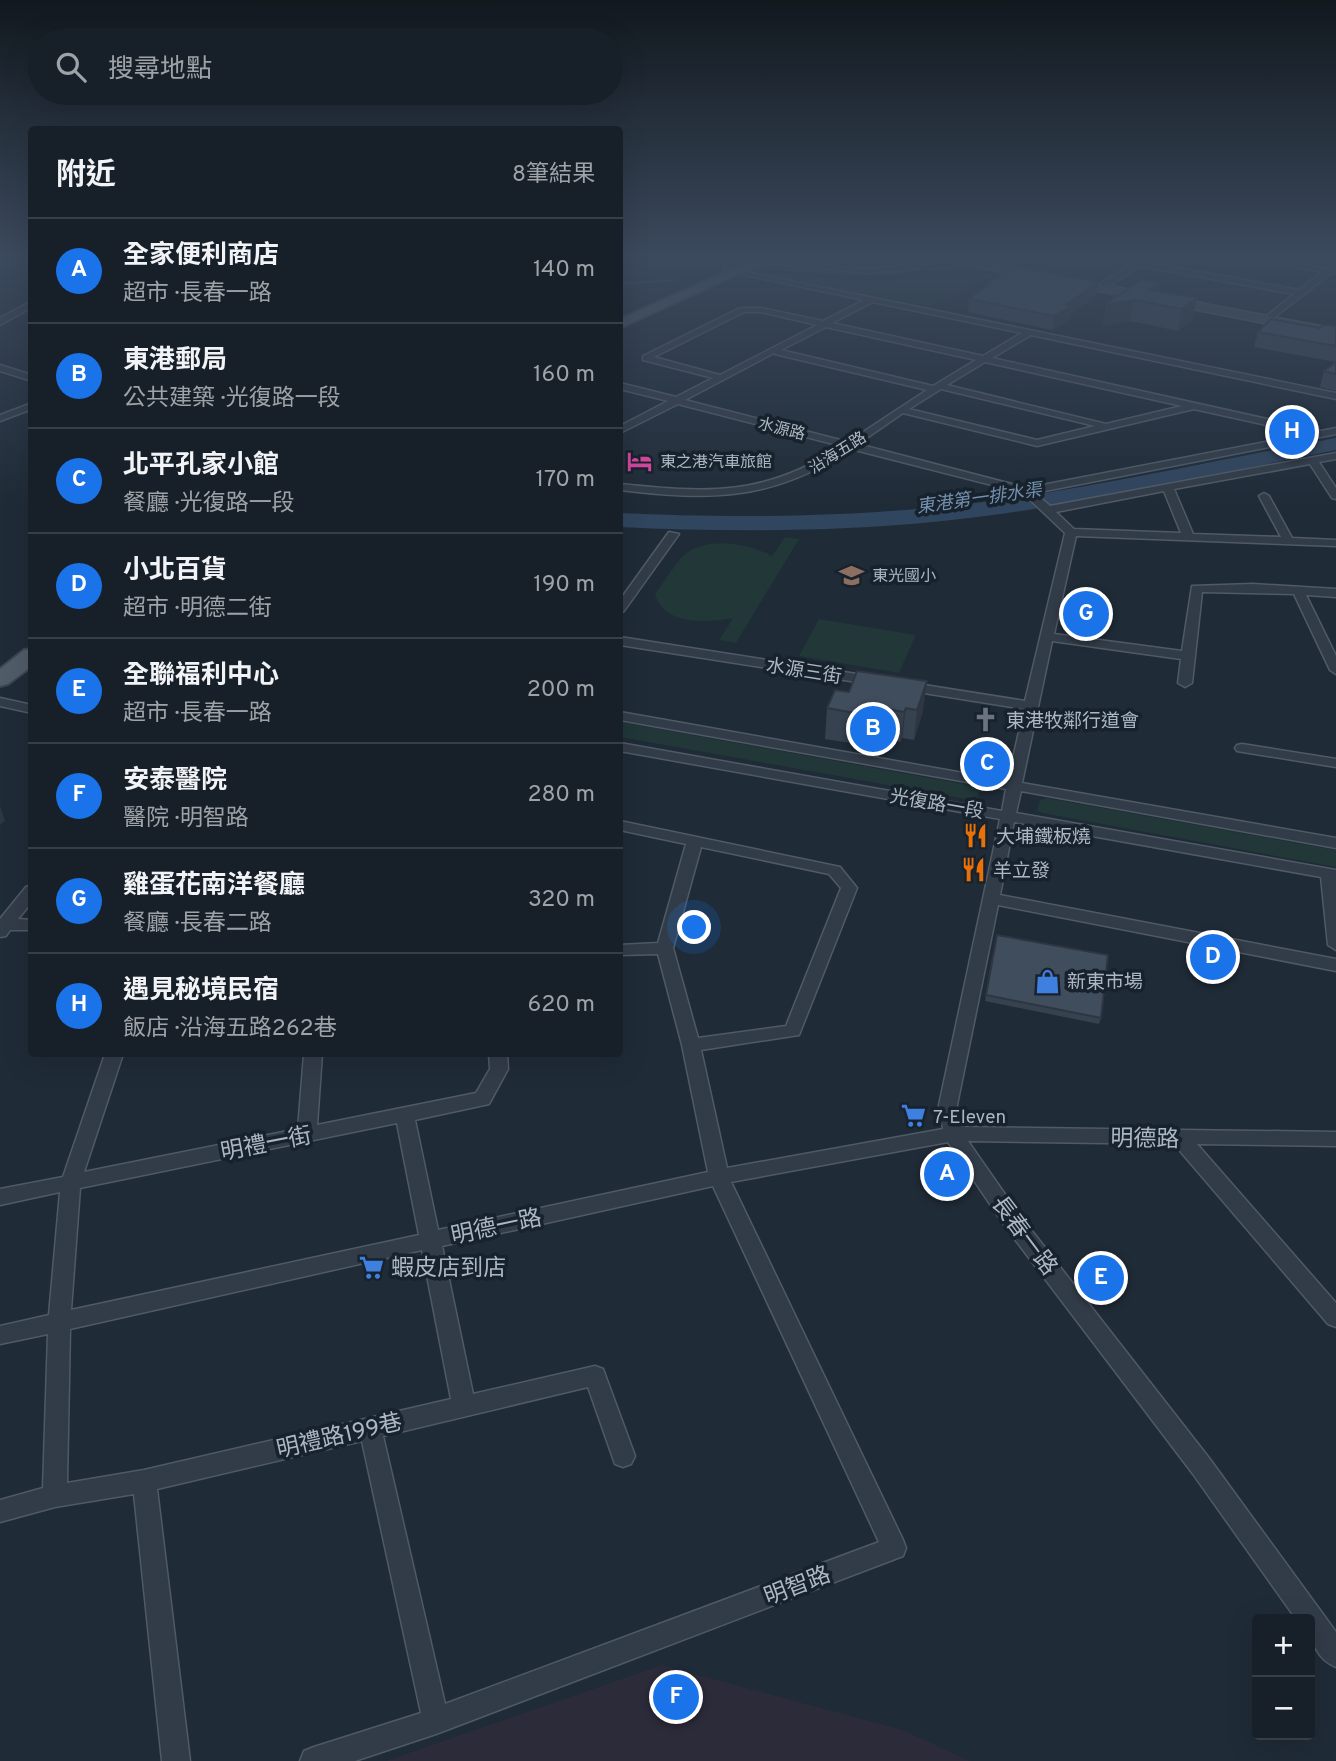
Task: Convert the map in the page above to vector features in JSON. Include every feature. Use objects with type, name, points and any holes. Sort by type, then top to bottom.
[{"type":"main road","points":[[0,679],[28,658]]},
{"type":"main road","points":[[0,700],[28,678]]},
{"type":"street","points":[[680,341],[646,358],[722,378]]},
{"type":"street","points":[[623,427],[794,341]]},
{"type":"street","points":[[901,341],[1321,434]]},
{"type":"street","name":"沿海五路","points":[[623,487],[701,493],[730,492],[765,486],[813,469],[901,410],[1015,341]]},
{"type":"street","points":[[1069,341],[1336,396]]},
{"type":"street","points":[[775,351],[1108,426]]},
{"type":"street","points":[[0,368],[28,377]]},
{"type":"street","name":"水源路","points":[[623,387],[1031,494],[1336,431]]},
{"type":"street","points":[[901,410],[1037,443],[1196,406]]},
{"type":"street","points":[[0,418],[28,408]]},
{"type":"street","points":[[1046,509],[1336,456]]},
{"type":"street","points":[[1313,461],[1336,496]]},
{"type":"street","points":[[1167,486],[1189,538]]},
{"type":"street","points":[[1031,494],[1071,532],[1336,543]]},
{"type":"street","points":[[1264,496],[1289,542]]},
{"type":"street","name":"長春一路","points":[[1071,532],[1046,636],[948,1105],[953,1135],[1011,1219],[1201,1466],[1336,1654]]},
{"type":"street","points":[[623,604],[673,534]]},
{"type":"street","points":[[1185,683],[1196,589],[1253,588],[1336,593]]},
{"type":"street","points":[[1299,592],[1336,670]]},
{"type":"street","points":[[1046,636],[1189,656]]},
{"type":"street","name":"水源三街","points":[[623,641],[1031,706]]},
{"type":"street","points":[[0,700],[28,708]]},
{"type":"street","name":"光復路一段","points":[[623,717],[1336,843]]},
{"type":"street","name":"光復路一段","points":[[623,748],[1332,874]]},
{"type":"street","points":[[1242,748],[1336,764]]},
{"type":"street","points":[[623,827],[834,870],[849,888],[793,1031],[691,1045]]},
{"type":"street","points":[[695,841],[664,948],[691,1045],[719,1177]]},
{"type":"street","points":[[1332,874],[1336,945]]},
{"type":"street","points":[[1,927],[28,895]]},
{"type":"street","points":[[992,899],[1336,965]]},
{"type":"street","points":[[1,927],[28,925]]},
{"type":"street","points":[[623,950],[664,948]]},
{"type":"street","points":[[55,1496],[59,1323],[71,1183],[113,1057]]},
{"type":"street","points":[[307,1135],[313,1057]]},
{"type":"street","name":"明禮一街","points":[[0,1197],[482,1099],[499,1069],[498,1057]]},
{"type":"street","points":[[404,1116],[464,1406]]},
{"type":"street","name":"明德路","points":[[953,1135],[1336,1139]]},
{"type":"street","name":"明德一路","points":[[0,1335],[719,1177],[953,1135]]},
{"type":"street","points":[[1181,1138],[1336,1318]]},
{"type":"street","name":"明智路","points":[[314,1761],[436,1721],[894,1548],[719,1177]]},
{"type":"street","name":"明禮路199巷","points":[[0,1511],[55,1496],[144,1481],[595,1376],[623,1456]]},
{"type":"street","points":[[370,1427],[436,1721]]},
{"type":"street","points":[[144,1481],[176,1761]]},
{"type":"shaded area","points":[[662,1665],[903,1730],[970,1761],[386,1761]]},
{"type":"green space","points":[[785,537],[799,539],[736,643],[719,640],[733,618],[699,621],[677,617],[667,612],[655,594],[678,561],[691,550],[726,543],[772,556]]},
{"type":"green space","points":[[819,619],[916,635],[899,673],[799,656]]},
{"type":"green space","points":[[623,723],[980,787],[977,801],[623,738]]},
{"type":"green space","points":[[1046,798],[1336,850],[1336,867],[1042,813],[1037,810],[1040,800]]},
{"type":"water","points":[[1336,438],[1336,450],[1135,491],[984,516],[816,529],[698,530],[623,527],[623,513],[767,516],[866,513],[1012,498]]},
{"type":"building","points":[[1309,341],[1336,341],[1336,346]]},
{"type":"building","points":[[1336,362],[1336,374],[1324,371]]},
{"type":"building","points":[[857,671],[927,681],[917,710],[906,708],[904,712],[869,706],[866,715],[827,708],[835,690],[849,692]]},
{"type":"building","name":"新東市場","points":[[997,935],[1108,955],[1101,1018],[986,995]]},
{"type":"place","name":"遇見秘境民宿","points":[[1292,432]]},
{"type":"place","name":"東之港汽車旅館","points":[[640,461]]},
{"type":"place","name":"東光國小","points":[[852,575]]},
{"type":"place","name":"雞蛋花南洋餐廳","points":[[1086,614]]},
{"type":"place","name":"東港牧鄰行道會","points":[[986,720]]},
{"type":"place","name":"東港郵局","points":[[873,729]]},
{"type":"place","name":"北平孔家小館","points":[[987,764]]},
{"type":"place","name":"大埔鐵板燒","points":[[976,836]]},
{"type":"place","name":"羊立發","points":[[973,870]]},
{"type":"place","name":"小北百貨","points":[[1213,957]]},
{"type":"place","name":"新東市場","points":[[1047,981]]},
{"type":"place","name":"7-Eleven","points":[[913,1116]]},
{"type":"place","name":"全家便利商店","points":[[947,1174]]},
{"type":"place","name":"蝦皮店到店","points":[[371,1267]]},
{"type":"place","name":"全聯福利中心","points":[[1101,1278]]},
{"type":"place","name":"安泰醫院","points":[[676,1697]]},
{"type":"water label","name":"東港第一排水渠","points":[[979,498]]}]
